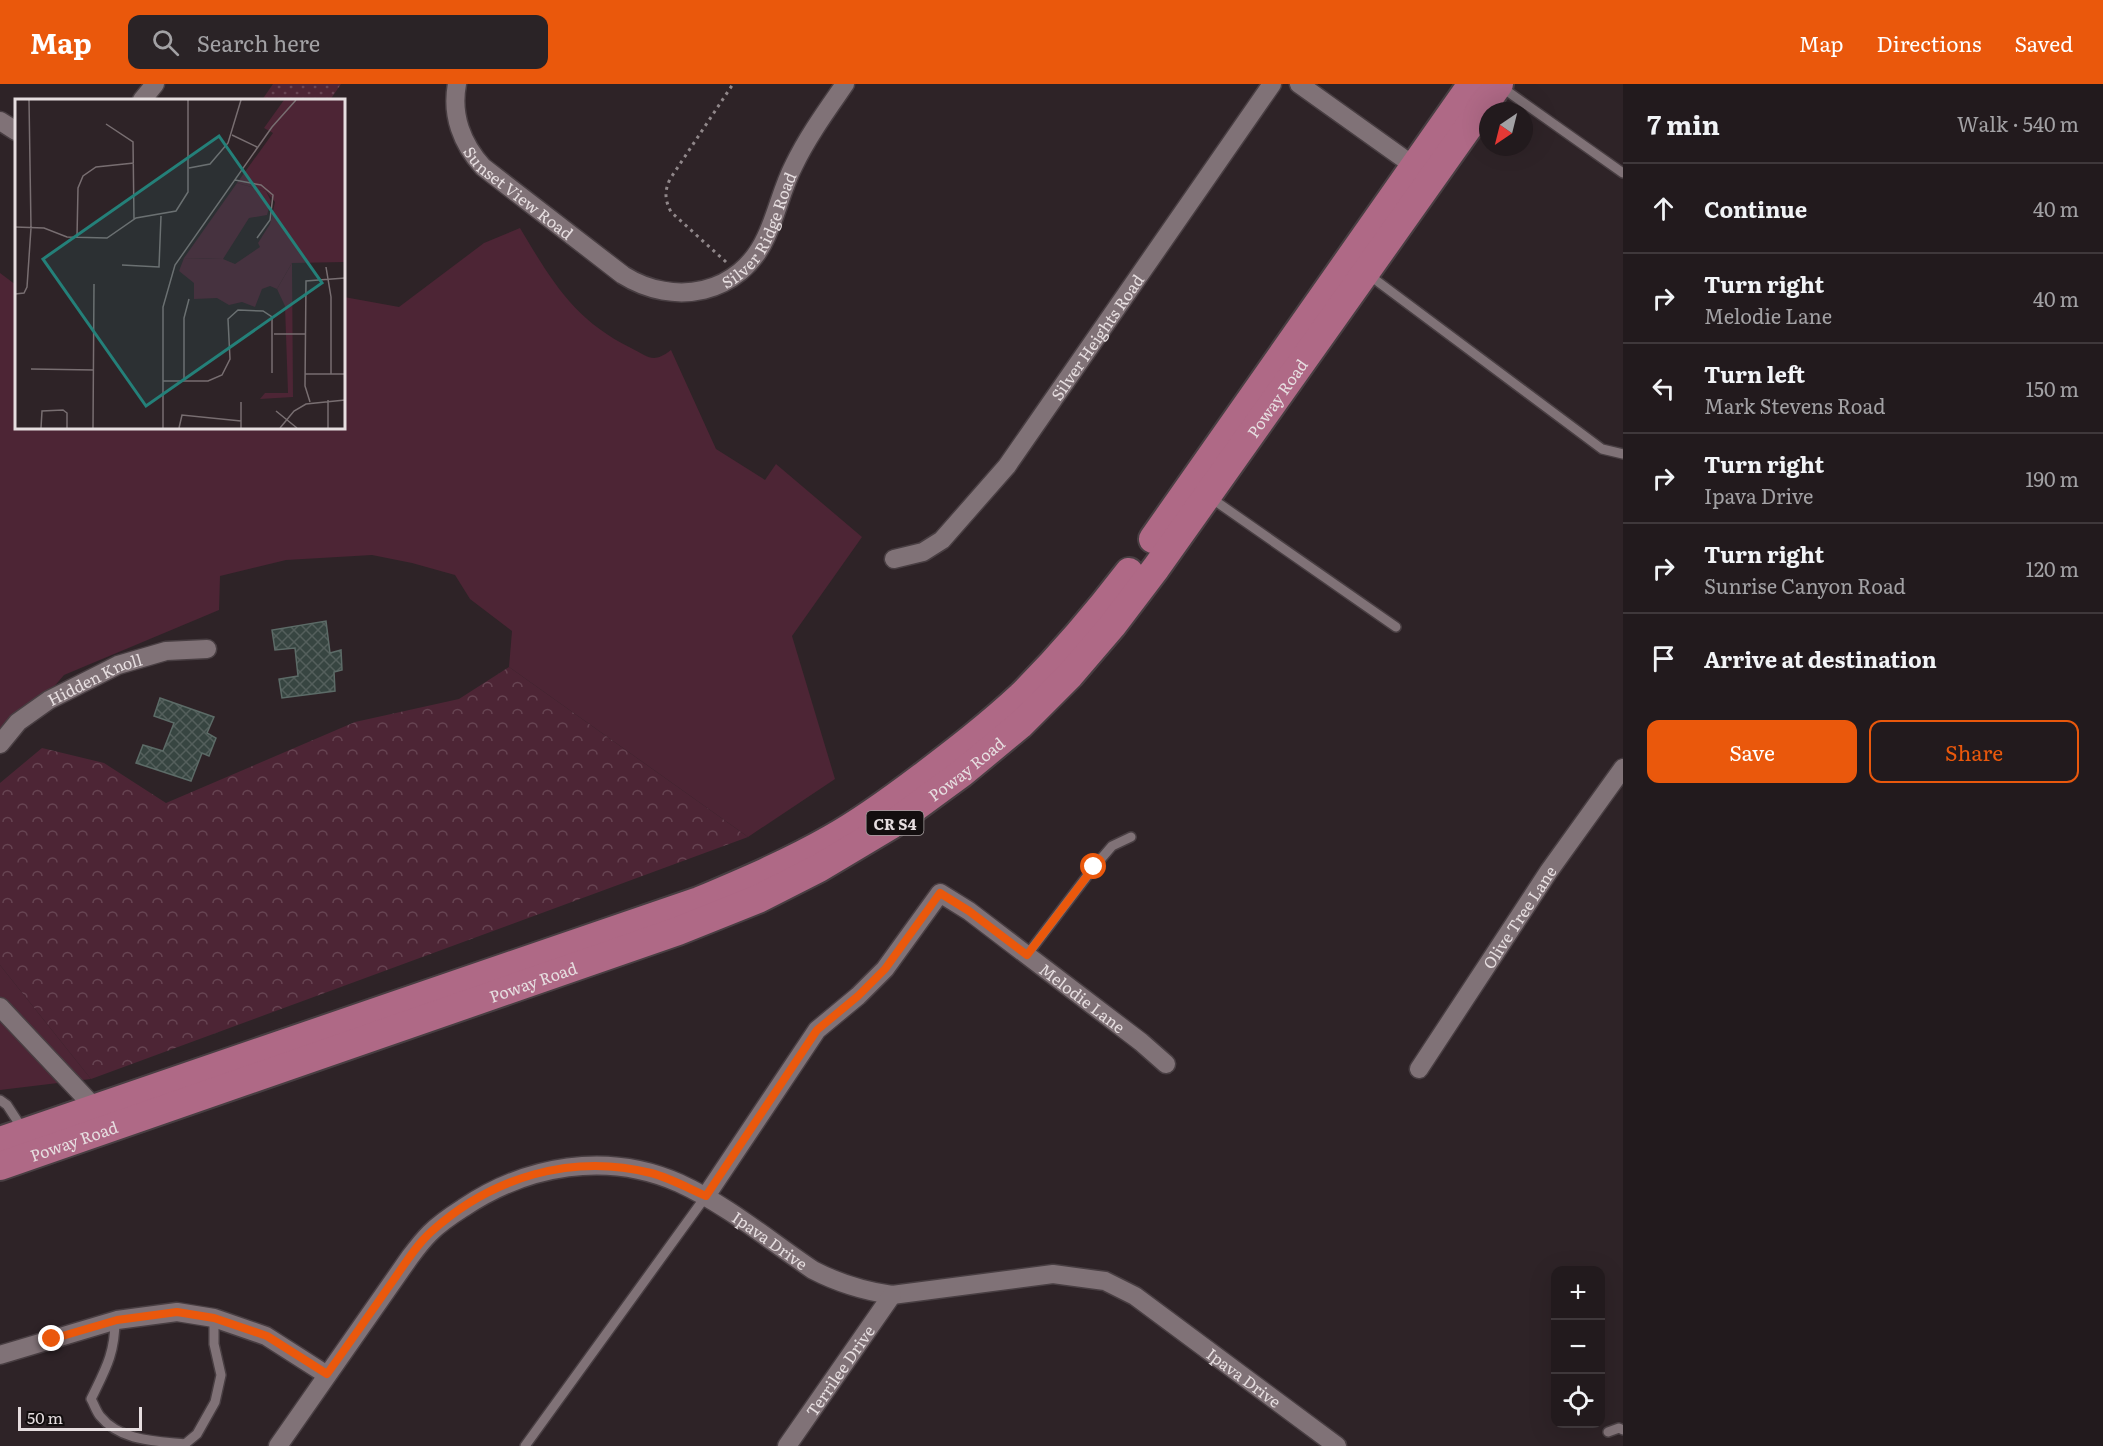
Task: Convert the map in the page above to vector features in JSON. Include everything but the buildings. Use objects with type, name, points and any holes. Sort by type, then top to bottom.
[{"type":"main road","name":"Poway Road","points":[[1423,172],[1472,84]]},
{"type":"main road","name":"Poway Road","points":[[24,1143],[678,931],[758,900],[819,868],[891,825],[962,773],[1020,725],[1070,675],[1112,626],[1199,490],[1423,172],[1498,84]]},
{"type":"main road","name":"Poway Road","points":[[0,1166],[24,1143],[96,1109],[699,901],[767,872],[832,838],[918,780],[1021,696],[1059,657],[1199,490]]},
{"type":"street","points":[[143,99],[155,84]]},
{"type":"street","name":"Sunset View Road","points":[[457,84],[455,100],[459,129],[477,160],[492,175],[624,275]]},
{"type":"street","name":"Silver Ridge Road","points":[[624,275],[649,288],[686,293],[711,288],[738,273],[758,251],[766,238],[795,163],[812,132],[845,84]]},
{"type":"street","name":"Silver Heights Road","points":[[894,559],[923,552],[942,540],[1007,466],[1272,84]]},
{"type":"street","points":[[1299,84],[1423,172]]},
{"type":"street","points":[[0,121],[15,130]]},
{"type":"street","name":"Hidden Knoll","points":[[0,744],[18,722],[49,700],[118,665],[166,651],[207,649]]},
{"type":"street","name":"Olive Tree Lane","points":[[1419,1069],[1543,879],[1622,772]]},
{"type":"street","name":"Melodie Lane","points":[[706,1196],[817,1030],[858,996],[885,969],[940,893],[969,911],[1166,1064]]},
{"type":"street","points":[[0,1007],[96,1109]]},
{"type":"street","name":"Ipava Drive","points":[[278,1446],[410,1257],[431,1232],[485,1194],[515,1180],[546,1170],[592,1166],[651,1173],[678,1183],[706,1196],[813,1270],[869,1292],[892,1295],[1053,1274],[1105,1281],[1136,1296],[1325,1442]]},
{"type":"street","name":"Terrilee Drive","points":[[787,1446],[892,1295]]},
{"type":"street","points":[[0,1355],[115,1320],[177,1312],[214,1318],[267,1336],[327,1374]]},
{"type":"lane","points":[[1498,84],[1623,173]]},
{"type":"lane","points":[[1357,266],[1602,449],[1619,455],[1623,454]]},
{"type":"lane","points":[[1199,490],[1396,627]]},
{"type":"lane","points":[[1027,955],[1112,846],[1131,837]]},
{"type":"lane","points":[[0,1100],[7,1105],[24,1143]]},
{"type":"lane","points":[[525,1446],[706,1196]]},
{"type":"lane","points":[[115,1320],[115,1340],[108,1364],[91,1399],[99,1416],[119,1432],[147,1440],[185,1444],[197,1434],[215,1402],[221,1375],[214,1344],[214,1318]]},
{"type":"lane","points":[[1608,1432],[1619,1428],[1623,1430]]},
{"type":"path","points":[[733,84],[670,179],[665,193],[667,203],[677,219],[738,273]]},
{"type":"green space","points":[[273,84],[341,84],[331,99],[263,99]]},
{"type":"green space","points":[[520,228],[542,265],[566,297],[594,325],[611,337],[651,358],[660,357],[671,350],[716,449],[765,480],[776,464],[862,537],[792,636],[835,779],[748,837],[509,667],[512,631],[470,599],[455,575],[372,555],[286,560],[220,576],[219,610],[64,675],[35,709],[0,732],[0,273],[15,284],[15,429],[345,429],[345,297],[399,307],[484,243]]},
{"type":"green space","points":[[509,667],[748,837],[91,1079],[0,965],[0,783],[42,748],[104,763],[166,803],[355,722],[459,699]]},
{"type":"green space","points":[[0,965],[91,1079],[0,1090]]},
{"type":"route","points":[[52,1339],[117,1320],[177,1312],[214,1318],[267,1336],[327,1374],[410,1257],[431,1232],[457,1212],[485,1194],[515,1180],[546,1170],[592,1166],[651,1173],[706,1196],[817,1030],[858,996],[885,969],[940,893],[969,911],[1027,955],[1094,867]]}]
